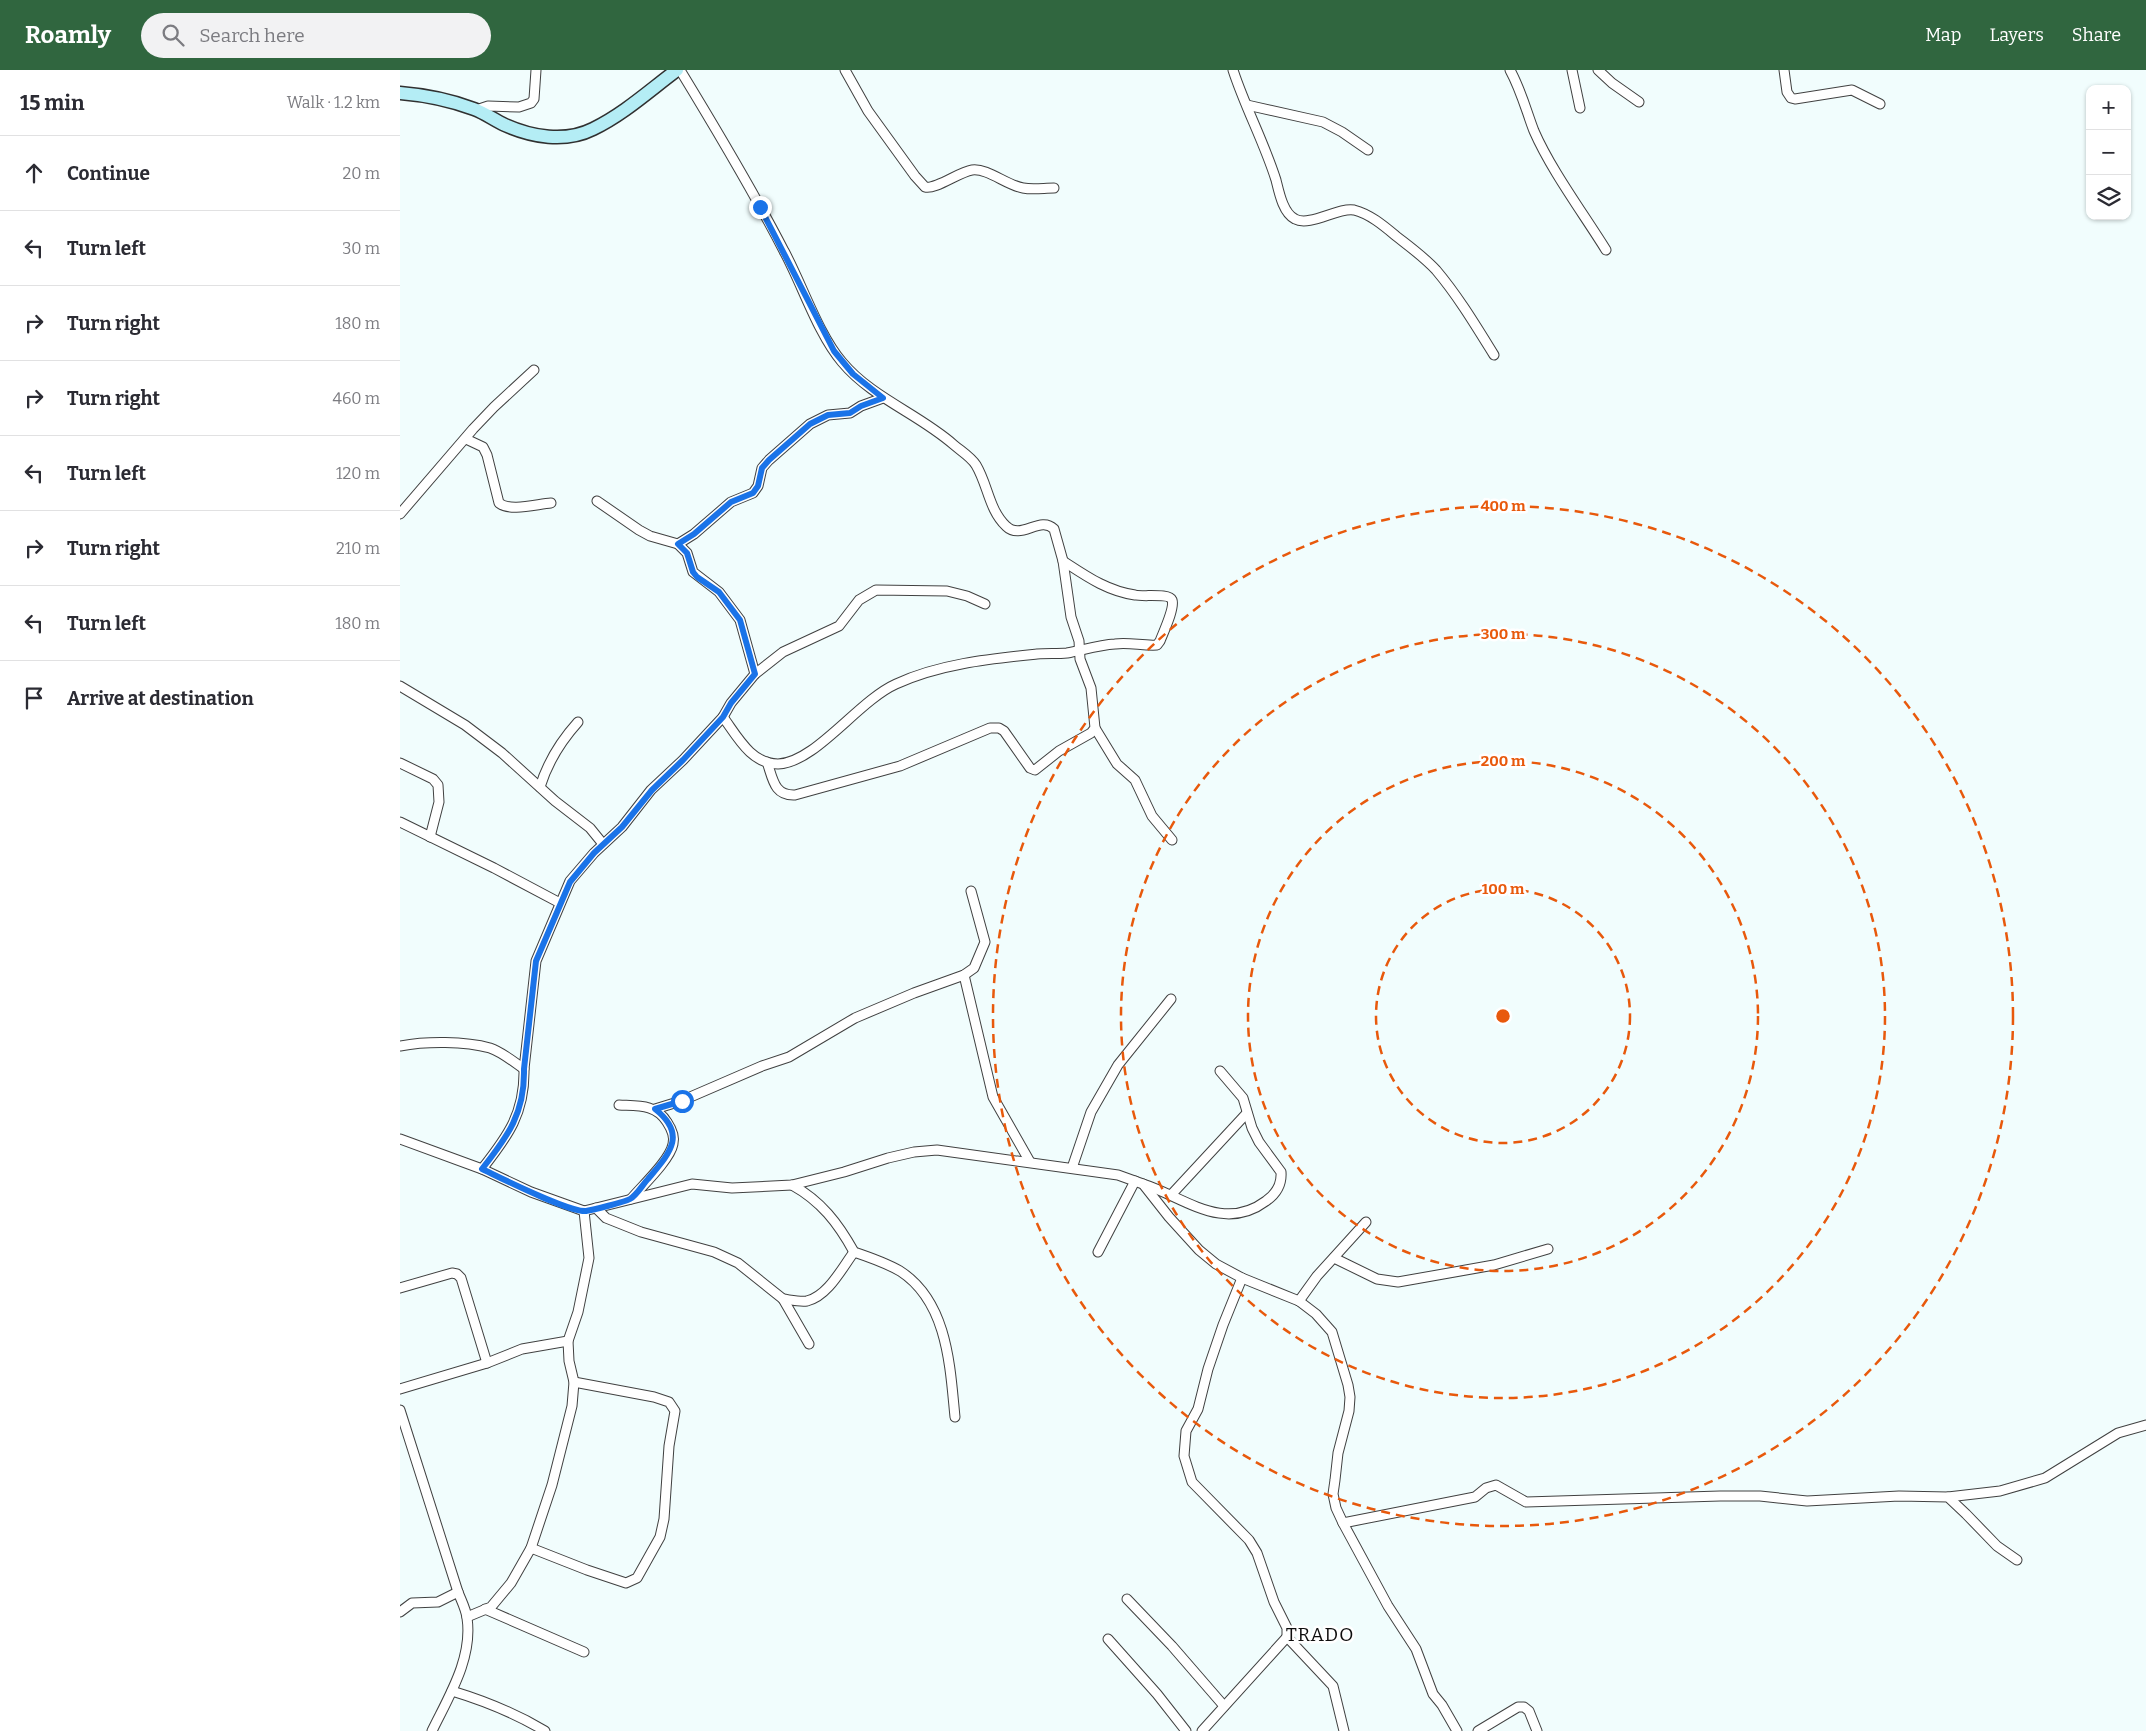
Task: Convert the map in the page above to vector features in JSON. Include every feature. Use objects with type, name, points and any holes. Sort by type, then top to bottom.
[{"type":"main road","points":[[400,93],[432,97],[476,110],[504,124],[533,135],[562,136],[578,134],[593,129],[679,70]]},
{"type":"street","points":[[476,110],[488,106],[519,107],[531,103],[534,99],[536,70]]},
{"type":"street","points":[[679,70],[760,207],[834,351],[853,374],[883,398],[934,428],[976,465],[996,514],[1010,531],[1016,532],[1036,526],[1051,526],[1054,529],[1063,561],[1071,617],[1079,641],[1078,651],[1092,688],[1095,728],[1117,764],[1135,780],[1152,816],[1172,840]]},
{"type":"street","points":[[845,70],[868,111],[925,187],[933,187],[950,178],[973,170],[982,170],[1001,181],[1024,188],[1054,188]]},
{"type":"street","points":[[1233,70],[1268,156],[1283,203],[1295,219],[1303,221],[1351,210],[1360,212],[1380,223],[1422,256],[1436,270],[1472,320],[1494,355]]},
{"type":"street","points":[[1510,70],[1520,88],[1534,131],[1606,250]]},
{"type":"street","points":[[1572,70],[1580,108]]},
{"type":"street","points":[[1598,70],[1612,84],[1639,102]]},
{"type":"street","points":[[1784,70],[1787,92],[1791,98],[1795,99],[1852,90],[1880,104]]},
{"type":"street","points":[[1248,105],[1323,122],[1342,132],[1368,150]]},
{"type":"street","points":[[400,514],[494,407],[534,370]]},
{"type":"street","points":[[678,544],[694,534],[731,502],[753,493],[758,486],[762,468],[810,424],[828,415],[850,413],[861,406],[883,398]]},
{"type":"street","points":[[466,439],[482,447],[487,455],[499,503],[502,506],[551,503]]},
{"type":"street","points":[[597,501],[650,536],[678,544],[687,553],[693,572],[697,577],[719,592],[740,620],[755,674]]},
{"type":"street","points":[[723,717],[751,754],[767,762],[784,763],[801,758],[816,748],[869,700],[894,684],[921,674],[949,666],[983,661],[1078,651],[1115,644],[1157,644],[1160,641],[1173,602],[1166,596],[1138,596],[1108,588],[1063,561]]},
{"type":"street","points":[[482,1169],[509,1134],[516,1120],[524,1087],[524,1069],[536,961],[570,882],[603,844],[616,835],[652,790],[723,717],[731,703],[755,674],[783,652],[839,626],[859,600],[876,590],[947,591],[967,596],[985,604]]},
{"type":"street","points":[[400,686],[464,725],[502,753],[590,828],[603,844]]},
{"type":"street","points":[[540,787],[546,768],[556,750],[578,722]]},
{"type":"street","points":[[767,762],[778,791],[786,796],[900,766],[990,728],[999,728],[1004,731],[1030,768],[1036,770],[1059,751],[1091,733],[1095,728]]},
{"type":"street","points":[[400,763],[433,779],[438,785],[440,802],[430,837]]},
{"type":"street","points":[[400,822],[560,903]]},
{"type":"street","points":[[655,1109],[682,1101],[789,1057],[855,1018],[914,993],[964,975],[974,968],[985,942],[971,891]]},
{"type":"street","points":[[964,975],[993,1097],[1030,1162]]},
{"type":"street","points":[[1072,1168],[1091,1112],[1118,1065],[1171,998]]},
{"type":"street","points":[[400,1046],[439,1043],[492,1048],[524,1069]]},
{"type":"street","points":[[400,1139],[482,1169],[531,1192],[584,1211],[692,1184],[732,1188],[792,1185],[888,1158],[937,1150],[1118,1175],[1171,1195],[1212,1214],[1229,1214],[1251,1209],[1274,1195],[1279,1186],[1281,1172],[1259,1142],[1243,1098],[1220,1071]]},
{"type":"street","points":[[619,1105],[646,1106],[655,1109],[664,1116],[672,1128],[674,1143],[668,1155],[630,1199]]},
{"type":"street","points":[[1171,1195],[1247,1113]]},
{"type":"street","points":[[1098,1252],[1139,1183]]},
{"type":"street","points":[[1139,1183],[1199,1250],[1216,1264],[1242,1278],[1299,1301],[1316,1314],[1332,1332],[1348,1385],[1349,1411],[1338,1453],[1333,1494],[1342,1523],[1388,1606],[1416,1649],[1427,1683],[1457,1731]]},
{"type":"street","points":[[792,1185],[812,1196],[840,1226],[854,1252],[875,1259],[901,1272],[922,1291],[933,1307],[950,1358],[955,1417]]},
{"type":"street","points":[[596,1208],[606,1218],[641,1232],[726,1256],[783,1299],[809,1344]]},
{"type":"street","points":[[467,1617],[491,1607],[511,1583],[530,1548],[552,1485],[572,1406],[574,1382],[568,1361],[568,1341],[578,1312],[589,1258],[584,1211]]},
{"type":"street","points":[[1299,1301],[1366,1222]]},
{"type":"street","points":[[1334,1258],[1377,1279],[1398,1282],[1494,1266],[1548,1249]]},
{"type":"street","points":[[783,1299],[805,1301],[816,1298],[832,1283],[854,1252]]},
{"type":"street","points":[[400,1288],[452,1273],[457,1274],[460,1278],[488,1363]]},
{"type":"street","points":[[1202,1731],[1287,1637],[1287,1628],[1274,1602],[1257,1553],[1249,1540],[1192,1482],[1184,1456],[1186,1431],[1198,1409],[1208,1369],[1242,1278]]},
{"type":"street","points":[[400,1388],[488,1363],[522,1349],[568,1341]]},
{"type":"street","points":[[530,1548],[626,1583],[638,1578],[660,1536],[664,1519],[669,1446],[675,1411],[669,1402],[574,1382]]},
{"type":"street","points":[[400,1411],[467,1617],[466,1654],[452,1691],[432,1731]]},
{"type":"street","points":[[1342,1523],[1475,1497],[1486,1488],[1496,1485],[1526,1502],[1720,1496],[1768,1497],[1807,1501],[1899,1496],[1948,1497],[2007,1490],[2045,1478],[2118,1433],[2146,1425]]},
{"type":"street","points":[[1948,1497],[1997,1546],[2017,1560]]},
{"type":"street","points":[[400,1612],[412,1603],[438,1602],[458,1592]]},
{"type":"street","points":[[1127,1599],[1178,1653],[1224,1706]]},
{"type":"street","points":[[485,1610],[584,1652]]},
{"type":"street","points":[[1287,1637],[1333,1686],[1344,1731]]},
{"type":"street","points":[[1108,1639],[1158,1694],[1186,1731]]},
{"type":"street","points":[[452,1691],[484,1701],[521,1717],[544,1731]]},
{"type":"street","points":[[1478,1731],[1518,1707],[1524,1707],[1528,1711],[1537,1731]]},
{"type":"district","name":"TRADO","points":[[1320,1634]]},
{"type":"route","points":[[682,1101],[655,1109],[664,1116],[672,1128],[674,1143],[668,1155],[630,1199],[584,1211],[531,1192],[482,1169],[509,1134],[520,1108],[524,1087],[524,1069],[536,961],[570,882],[594,853],[616,835],[652,790],[723,717],[731,703],[755,674],[740,620],[719,592],[697,577],[693,572],[690,558],[678,544],[694,534],[731,502],[753,493],[758,486],[762,468],[788,442],[810,424],[828,415],[850,413],[861,406],[883,398],[853,374],[834,351],[760,207]]}]
